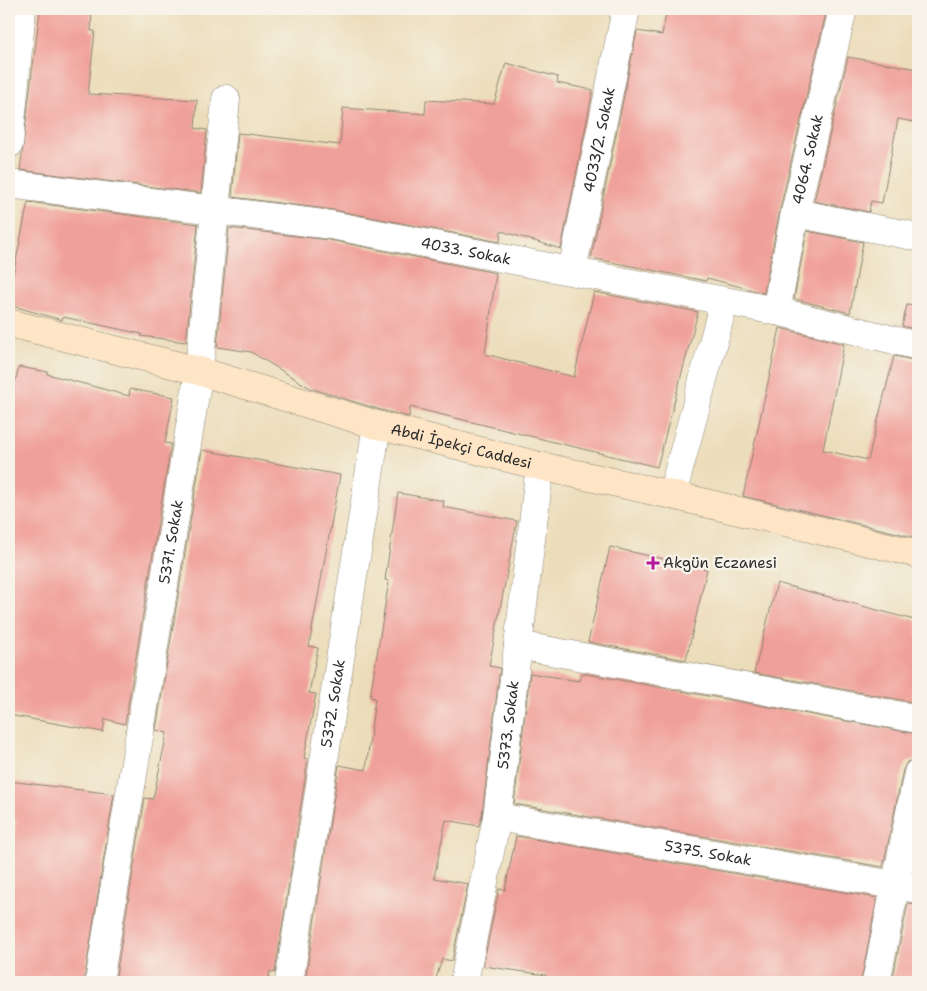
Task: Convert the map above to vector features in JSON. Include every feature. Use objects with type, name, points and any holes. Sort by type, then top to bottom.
[{"type":"main road","name":"Abdi İpekçi Caddesi","points":[[9,323],[199,371],[377,425],[540,466],[672,495],[918,554]]},
{"type":"street","points":[[9,144],[22,9]]},
{"type":"street","name":"4033/2. Sokak","points":[[572,272],[626,9]]},
{"type":"street","name":"4064. Sokak","points":[[776,311],[795,214],[843,9]]},
{"type":"street","name":"5371. Sokak","points":[[99,982],[199,371],[226,99]]},
{"type":"street","name":"4033. Sokak","points":[[9,184],[331,225],[776,311],[918,346]]},
{"type":"street","points":[[795,214],[918,237]]},
{"type":"street","points":[[672,495],[724,302]]},
{"type":"street","name":"5372. Sokak","points":[[289,982],[377,425]]},
{"type":"street","name":"5373. Sokak","points":[[464,982],[497,817],[540,466]]},
{"type":"street","points":[[518,644],[918,719]]},
{"type":"street","points":[[876,982],[907,886],[918,773]]},
{"type":"street","name":"5375. Sokak","points":[[497,817],[907,886]]},
{"type":"building","points":[[40,9],[92,9],[91,31],[95,31],[88,94],[197,100],[195,128],[207,130],[201,193],[20,170]]},
{"type":"building","points":[[667,9],[827,9],[780,209],[764,293],[707,278],[706,281],[591,258],[637,31],[662,35]]},
{"type":"building","points":[[848,57],[918,69],[918,94],[914,122],[898,119],[882,203],[871,201],[869,212],[814,201]]},
{"type":"building","points":[[506,63],[558,77],[557,83],[593,90],[561,249],[501,231],[500,242],[334,210],[232,197],[238,133],[340,145],[343,108],[425,114],[426,100],[494,104]]},
{"type":"building","points":[[28,202],[198,224],[186,342],[141,336],[142,334],[63,317],[62,320],[9,305],[9,295]]},
{"type":"building","points":[[229,228],[329,240],[496,273],[485,354],[574,377],[594,292],[698,312],[657,467],[410,407],[409,417],[381,410],[310,388],[251,352],[217,347]]},
{"type":"building","points":[[807,231],[863,242],[850,313],[794,299]]},
{"type":"building","points":[[907,305],[918,306],[918,330],[902,326]]},
{"type":"building","points":[[780,328],[844,344],[823,450],[868,460],[894,356],[918,361],[918,538],[743,496]]},
{"type":"building","points":[[19,367],[48,372],[47,374],[129,396],[130,389],[174,397],[165,443],[171,444],[125,724],[105,719],[103,732],[9,715],[9,405]]},
{"type":"building","points":[[202,450],[340,475],[309,646],[318,648],[309,693],[316,694],[304,758],[308,759],[275,973],[270,971],[268,982],[115,982],[145,798],[153,799],[167,733],[156,730]]},
{"type":"building","points":[[398,493],[444,501],[443,507],[517,521],[489,666],[500,668],[482,815],[479,826],[446,820],[434,878],[468,884],[452,961],[442,959],[435,982],[305,982],[339,765],[366,770],[375,698],[370,697],[389,581],[385,580]]},
{"type":"building","points":[[610,547],[707,569],[686,660],[588,642]]},
{"type":"building","points":[[777,583],[918,621],[918,703],[754,673]]},
{"type":"building","points":[[530,673],[579,681],[581,673],[918,734],[917,758],[907,762],[903,770],[883,867],[514,804]]},
{"type":"building","points":[[9,781],[114,794],[84,982],[9,982],[9,877],[16,820],[9,819]]},
{"type":"building","points":[[516,836],[877,898],[861,982],[563,982],[545,979],[546,975],[483,966],[499,889],[505,890]]},
{"type":"building","points":[[918,851],[918,873],[914,872]]},
{"type":"building","points":[[908,903],[918,904],[918,982],[892,982]]},
{"type":"place","name":"Akgün Eczanesi","points":[[653,563]]}]
